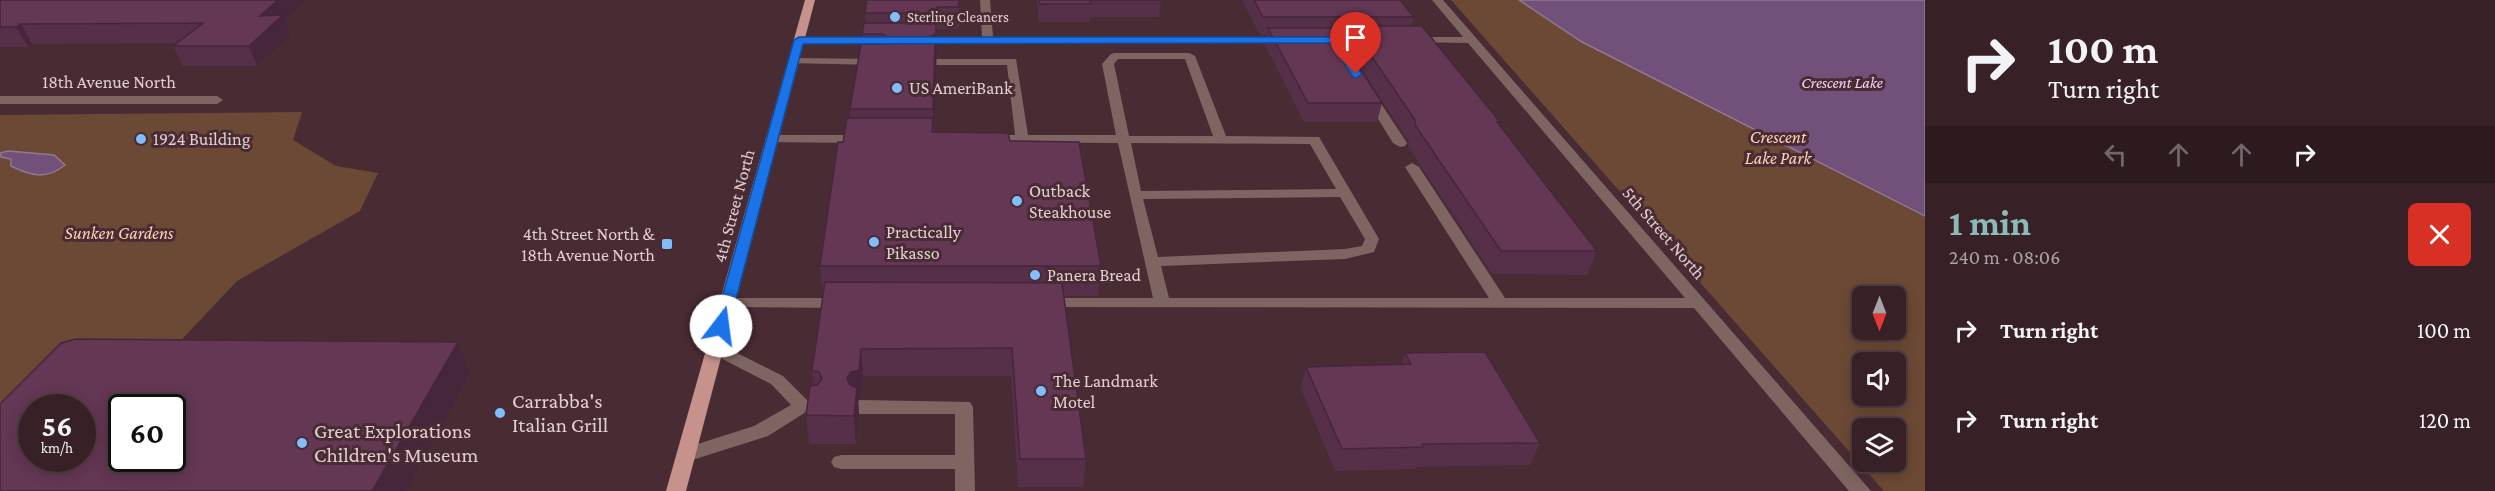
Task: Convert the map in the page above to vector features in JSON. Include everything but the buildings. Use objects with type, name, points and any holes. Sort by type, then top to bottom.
[{"type":"main road","name":"4th Street North","points":[[676,491],[810,0]]},
{"type":"street","points":[[985,0],[988,41]]},
{"type":"street","name":"5th Street North","points":[[1437,0],[1861,491]]},
{"type":"street","points":[[799,40],[1298,40]]},
{"type":"street","points":[[1403,40],[1471,40]]},
{"type":"street","points":[[1162,303],[1135,195],[1108,64],[1115,56],[1189,56],[1221,140]]},
{"type":"street","points":[[792,61],[884,62]]},
{"type":"street","points":[[936,62],[1012,62],[1022,139]]},
{"type":"street","points":[[1364,87],[1400,143]]},
{"type":"street","name":"18th Avenue North","points":[[0,100],[217,100]]},
{"type":"street","points":[[772,139],[879,139]]},
{"type":"street","points":[[974,139],[1314,140],[1372,239],[1369,249],[1345,254],[1152,262]]},
{"type":"street","points":[[1412,167],[1500,303]]},
{"type":"street","points":[[1135,195],[1346,193]]},
{"type":"street","points":[[727,303],[856,303]]},
{"type":"street","points":[[1033,303],[1699,303]]},
{"type":"street","points":[[686,455],[761,431],[808,406],[777,380],[715,348]]},
{"type":"street","points":[[860,407],[964,407],[964,491]]},
{"type":"street","points":[[841,462],[963,462]]},
{"type":"green space","name":"Crescent Lake Park","points":[[1451,0],[1925,0],[1925,491],[1884,491],[1867,472],[1906,472],[1906,418],[1852,418],[1852,455]]},
{"type":"green space","name":"Sunken Gardens","points":[[302,112],[293,140],[336,166],[378,173],[360,211],[237,281],[167,355],[68,394],[18,394],[18,431],[0,460],[0,115]]},
{"type":"water","name":"Crescent Lake","points":[[1519,0],[1925,0],[1925,216],[1582,42]]},
{"type":"water","points":[[8,151],[54,155],[65,165],[45,175],[32,174],[11,166],[11,159],[1,157],[0,153]]},
{"type":"place","name":"Sterling Cleaners","points":[[895,17]]},
{"type":"place","name":"US AmeriBank","points":[[897,88]]},
{"type":"place","name":"1924 Building","points":[[141,139]]},
{"type":"place","name":"Outback Steakhouse","points":[[1017,201]]},
{"type":"place","name":"Practically Pikasso","points":[[874,242]]},
{"type":"place","name":"4th Street North & 18th Avenue North","points":[[667,244]]},
{"type":"place","name":"Panera Bread","points":[[1035,275]]},
{"type":"place","name":"The Landmark Motel","points":[[1041,391]]},
{"type":"place","name":"Carrabba's Italian Grill","points":[[500,413]]},
{"type":"place","name":"Great Explorations Children's Museum","points":[[302,443]]},
{"type":"route","points":[[721,326],[799,40],[1334,40],[1356,74]]}]
